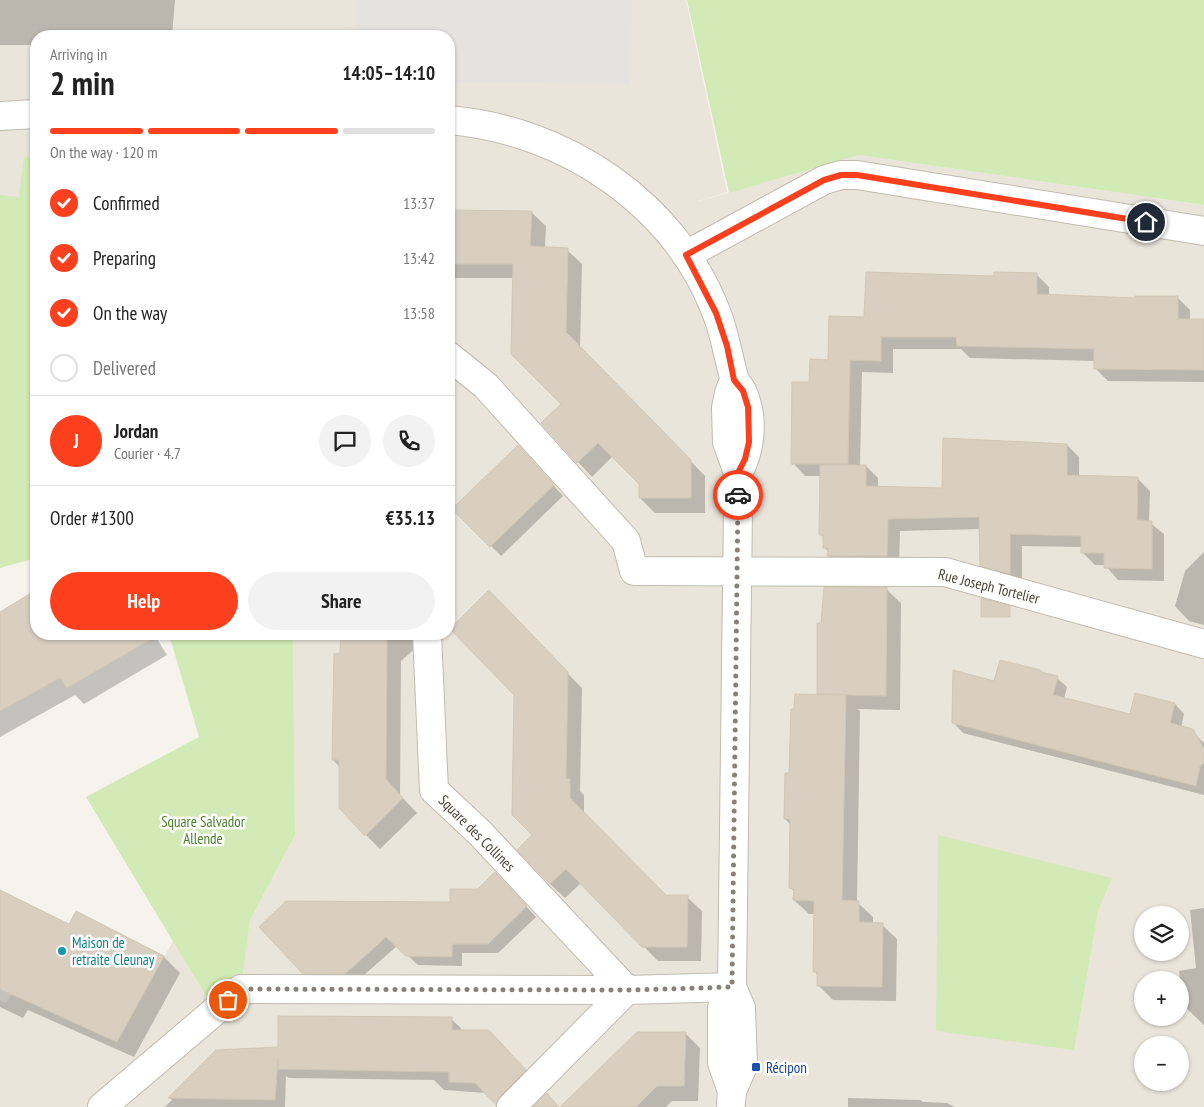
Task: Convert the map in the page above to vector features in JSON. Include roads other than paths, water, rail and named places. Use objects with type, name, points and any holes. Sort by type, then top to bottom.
[{"type":"street","points":[[0,116],[30,115]]},
{"type":"street","points":[[455,121],[494,126],[534,138],[594,166],[644,205],[686,255],[716,313],[727,346],[734,380],[743,391],[748,416],[749,442],[745,459],[738,473],[732,987],[741,1008],[744,1066],[732,1099]]},
{"type":"street","points":[[686,255],[824,180],[841,175],[857,175],[1204,231]]},
{"type":"street","name":"Rue Joseph Tortelier","points":[[455,361],[486,386],[626,541],[634,571],[945,572],[1204,644]]},
{"type":"street","name":"Square des Collines","points":[[427,640],[434,790],[480,833],[627,990]]},
{"type":"street","points":[[102,1107],[241,989],[627,990],[732,987]]},
{"type":"street","points":[[512,1107],[627,990]]},
{"type":"place","name":"Maison de retraite Cleunay","points":[[62,951]]},
{"type":"place","name":"Récipon","points":[[756,1067]]},
{"type":"park label","name":"Square Salvador Allende","points":[[203,830]]}]
